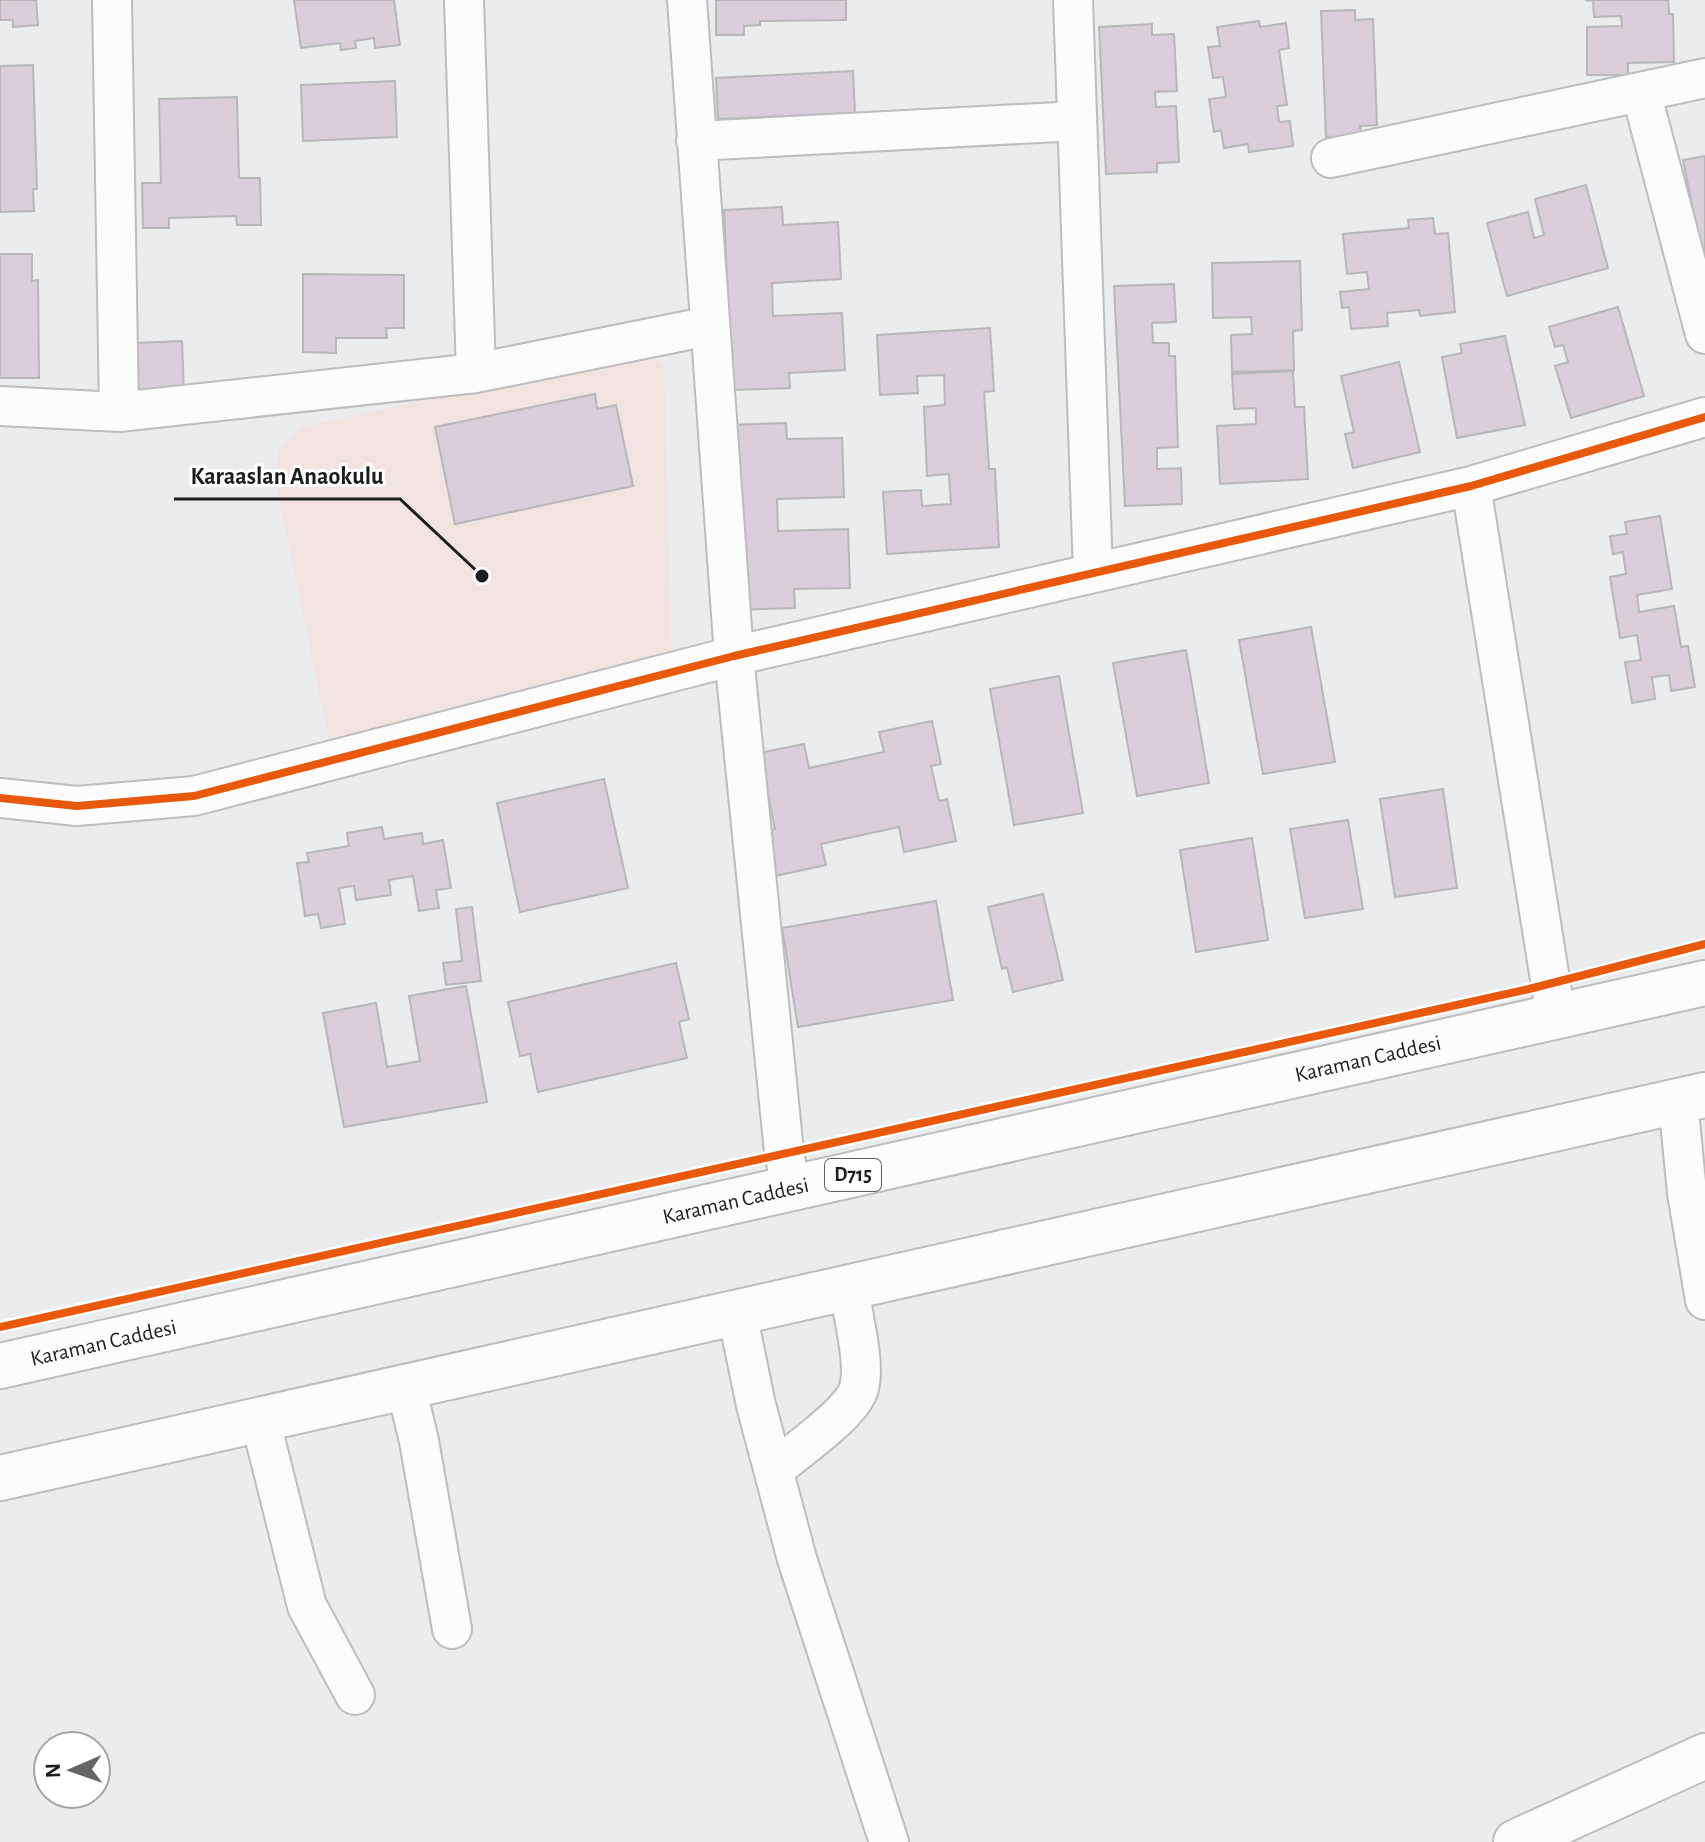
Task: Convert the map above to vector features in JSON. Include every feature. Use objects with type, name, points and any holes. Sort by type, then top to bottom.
[{"type":"main road","name":"Karaman Caddesi","points":[[0,1366],[1705,983]]},
{"type":"main road","points":[[0,1478],[1692,1098]]},
{"type":"main road","points":[[1516,1842],[1704,1759]]},
{"type":"street","points":[[112,0],[119,412]]},
{"type":"street","points":[[464,0],[476,373]]},
{"type":"street","points":[[687,0],[734,656],[774,1062],[791,1189]]},
{"type":"street","points":[[1073,0],[1093,573]]},
{"type":"street","points":[[1331,158],[1705,78]]},
{"type":"street","points":[[1641,92],[1705,334]]},
{"type":"street","points":[[696,141],[1077,121]]},
{"type":"street","points":[[0,406],[119,412],[476,373],[709,326]]},
{"type":"street","points":[[0,798],[77,806],[194,796],[734,656],[1471,486],[1705,417]]},
{"type":"street","points":[[1471,486],[1556,1017]]},
{"type":"street","points":[[1692,1098],[1687,1193],[1705,1300]]},
{"type":"street","points":[[774,1470],[847,1408],[859,1387],[858,1353],[849,1288]]},
{"type":"street","points":[[737,1313],[797,1559],[889,1842]]},
{"type":"street","points":[[406,1387],[419,1441],[452,1629]]},
{"type":"street","points":[[260,1419],[307,1606],[355,1695]]},
{"type":"shaded area","points":[[643,352],[664,364],[672,673],[330,744],[275,480],[279,449],[302,427]]},
{"type":"building","points":[[0,0],[36,0],[38,25],[13,27],[13,20],[0,20]]},
{"type":"building","points":[[294,0],[394,0],[400,45],[375,48],[374,38],[355,41],[356,48],[341,50],[340,43],[301,48]]},
{"type":"building","points":[[716,0],[846,0],[846,20],[760,21],[760,25],[744,26],[744,35],[716,35]]},
{"type":"building","points":[[1585,0],[1668,0],[1669,14],[1673,14],[1674,62],[1628,63],[1628,75],[1587,75],[1587,27],[1622,26],[1621,16],[1594,17],[1593,1]]},
{"type":"building","points":[[1355,10],[1355,20],[1373,19],[1377,125],[1360,126],[1361,136],[1326,137],[1321,11]]},
{"type":"building","points":[[1259,21],[1260,27],[1286,23],[1289,48],[1279,50],[1287,105],[1277,106],[1279,122],[1290,121],[1293,146],[1249,152],[1248,144],[1224,148],[1221,130],[1214,132],[1209,99],[1226,97],[1223,77],[1213,78],[1208,47],[1220,46],[1217,27]]},
{"type":"building","points":[[1152,24],[1152,35],[1174,34],[1177,91],[1155,92],[1156,107],[1176,106],[1179,162],[1157,163],[1157,172],[1106,174],[1099,27]]},
{"type":"building","points":[[33,65],[37,189],[33,189],[34,211],[0,212],[0,66]]},
{"type":"building","points":[[853,71],[855,113],[718,119],[716,78]]},
{"type":"building","points":[[395,81],[397,137],[303,141],[301,85]]},
{"type":"building","points":[[237,97],[239,178],[260,178],[261,225],[237,225],[236,216],[169,218],[169,228],[143,228],[142,183],[161,183],[159,99]]},
{"type":"building","points":[[1705,156],[1705,259],[1703,260],[1683,160]]},
{"type":"building","points":[[1586,185],[1608,268],[1507,296],[1487,223],[1528,212],[1534,238],[1544,235],[1535,199]]},
{"type":"building","points":[[782,207],[783,225],[838,222],[841,279],[772,283],[773,316],[842,313],[845,370],[789,373],[790,388],[732,390],[724,210]]},
{"type":"building","points":[[1433,218],[1435,234],[1448,233],[1455,312],[1420,316],[1419,310],[1387,313],[1388,326],[1351,329],[1349,307],[1342,308],[1340,292],[1369,289],[1367,272],[1347,274],[1343,234],[1409,228],[1408,220]]},
{"type":"building","points":[[0,254],[32,254],[32,281],[38,280],[39,378],[0,378]]},
{"type":"building","points":[[1300,261],[1302,330],[1293,331],[1294,370],[1232,372],[1231,335],[1252,334],[1251,317],[1213,318],[1212,263]]},
{"type":"building","points":[[303,274],[404,275],[404,328],[386,328],[387,338],[336,338],[336,353],[303,352]]},
{"type":"building","points":[[1174,284],[1176,322],[1152,323],[1153,343],[1169,343],[1169,356],[1175,356],[1178,447],[1157,448],[1157,469],[1181,468],[1182,504],[1125,506],[1114,286]]},
{"type":"building","points":[[1618,307],[1644,396],[1571,418],[1555,366],[1568,362],[1563,345],[1555,347],[1549,327]]},
{"type":"building","points":[[990,328],[994,391],[984,392],[989,469],[995,469],[999,547],[887,554],[883,492],[921,490],[922,506],[951,504],[949,474],[927,476],[924,407],[945,405],[944,375],[917,376],[918,393],[880,395],[877,335]]},
{"type":"building","points":[[1505,336],[1525,425],[1457,438],[1442,357],[1462,353],[1460,344]]},
{"type":"building","points":[[182,341],[184,394],[137,396],[135,343]]},
{"type":"building","points":[[1399,362],[1420,452],[1353,468],[1345,434],[1354,432],[1341,376]]},
{"type":"building","points":[[1293,371],[1295,407],[1304,407],[1308,479],[1220,484],[1217,426],[1256,424],[1256,408],[1234,409],[1232,374]]},
{"type":"building","points":[[595,394],[597,409],[616,405],[633,486],[455,524],[435,427]]},
{"type":"building","points":[[786,423],[787,439],[842,438],[844,497],[777,499],[778,531],[848,529],[850,588],[794,589],[795,608],[736,610],[730,425]]},
{"type":"building","points":[[1660,516],[1672,589],[1637,595],[1639,612],[1674,606],[1681,647],[1688,646],[1695,687],[1671,691],[1669,675],[1652,677],[1655,699],[1632,703],[1625,662],[1641,660],[1637,635],[1620,638],[1610,577],[1626,574],[1623,552],[1613,554],[1610,536],[1627,534],[1625,522]]},
{"type":"building","points":[[1311,627],[1335,762],[1263,774],[1239,640]]},
{"type":"building","points":[[1186,650],[1209,783],[1137,796],[1113,663]]},
{"type":"building","points":[[1059,676],[1083,813],[1014,825],[990,689]]},
{"type":"building","points":[[932,721],[941,764],[931,766],[939,801],[947,799],[956,841],[904,852],[899,827],[821,844],[826,865],[775,876],[765,832],[775,829],[768,795],[759,797],[750,755],[804,744],[809,768],[884,752],[879,732]]},
{"type":"building","points":[[604,779],[628,888],[520,912],[497,803]]},
{"type":"building","points":[[1443,789],[1457,888],[1395,897],[1380,799]]},
{"type":"building","points":[[1348,820],[1363,909],[1305,918],[1290,829]]},
{"type":"building","points":[[382,827],[384,839],[422,833],[423,844],[443,840],[451,888],[436,890],[439,908],[419,911],[413,876],[389,880],[391,895],[356,900],[354,886],[339,888],[345,924],[321,928],[318,914],[305,916],[297,863],[309,862],[307,853],[349,846],[347,833]]},
{"type":"building","points":[[1252,838],[1268,940],[1196,952],[1180,850]]},
{"type":"building","points":[[1043,894],[1063,980],[1013,992],[1007,967],[1002,969],[988,907]]},
{"type":"building","points":[[936,901],[953,1000],[798,1027],[782,928]]},
{"type":"building","points":[[472,907],[481,981],[446,985],[443,963],[462,961],[456,909]]},
{"type":"building","points":[[676,963],[689,1019],[679,1022],[687,1058],[538,1092],[530,1054],[520,1056],[508,1002]]},
{"type":"building","points":[[466,986],[487,1102],[344,1127],[323,1013],[376,1003],[387,1067],[420,1061],[409,996]]},
{"type":"cycle path","points":[[0,798],[77,806],[194,796],[734,656],[1471,486],[1705,417]]},
{"type":"cycle path","points":[[0,1327],[1529,989],[1705,944]]},
{"type":"place","name":"Karaaslan Anaokulu","points":[[482,576]]}]
